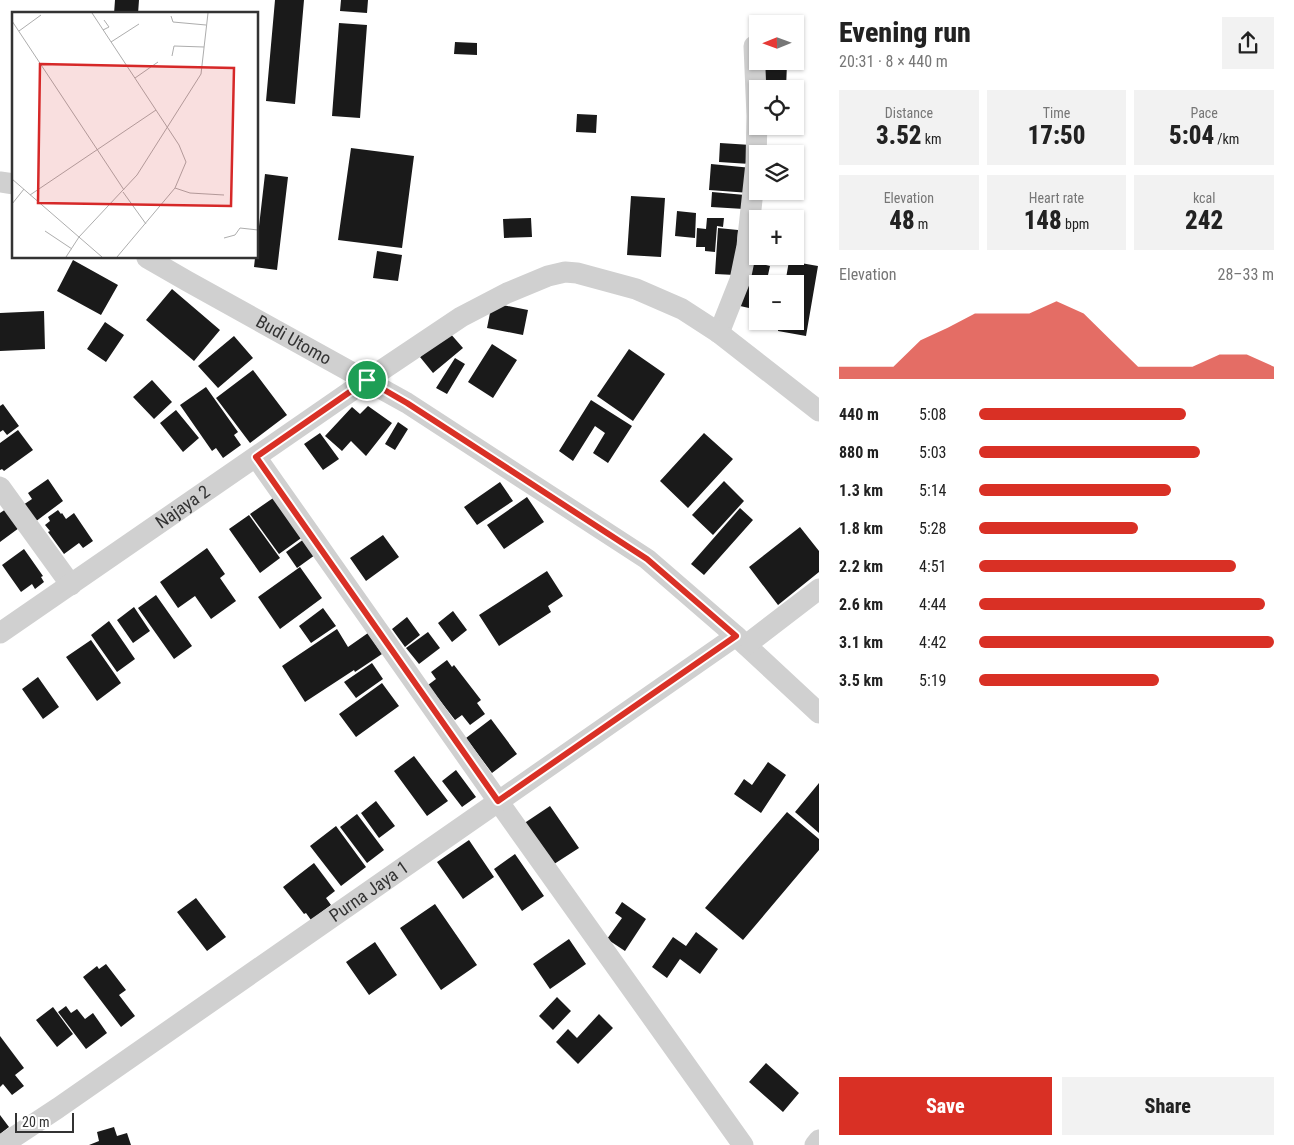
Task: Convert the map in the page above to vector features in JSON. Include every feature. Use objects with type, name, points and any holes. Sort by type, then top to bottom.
[{"type":"street","points":[[719,333],[740,280],[747,246],[756,163],[755,70]]},
{"type":"street","name":"Budi Utomo","points":[[149,259],[407,403],[647,559],[741,640],[819,713]]},
{"type":"street","name":"Najaya 2","points":[[0,633],[461,317],[506,293],[548,276],[565,272],[577,273],[636,288],[682,310],[719,333],[819,411]]},
{"type":"street","points":[[256,457],[743,1145]]},
{"type":"street","points":[[0,487],[71,585]]},
{"type":"street","name":"Purna Jaya 1","points":[[2,1145],[498,801],[819,589]]},
{"type":"street","points":[[815,1145],[819,1140]]},
{"type":"building","points":[[115,0],[139,0],[138,12],[114,12]]},
{"type":"building","points":[[275,0],[304,0],[295,104],[266,101]]},
{"type":"building","points":[[341,0],[368,0],[367,13],[340,11]]},
{"type":"building","points":[[339,23],[367,25],[360,118],[332,116]]},
{"type":"building","points":[[455,42],[477,43],[477,55],[454,54]]},
{"type":"building","points":[[760,70],[787,70],[786,80],[759,80]]},
{"type":"building","points":[[577,114],[597,115],[596,133],[576,132]]},
{"type":"building","points":[[720,143],[751,145],[749,145],[749,164],[719,162]]},
{"type":"building","points":[[351,148],[414,156],[402,248],[338,240]]},
{"type":"building","points":[[711,164],[749,168],[749,193],[709,190]]},
{"type":"building","points":[[265,174],[288,177],[277,270],[254,267],[255,259],[259,259],[259,226]]},
{"type":"building","points":[[712,192],[745,195],[744,209],[711,207]]},
{"type":"building","points":[[631,196],[665,198],[661,257],[627,255]]},
{"type":"building","points":[[677,211],[696,213],[695,238],[675,236]]},
{"type":"building","points":[[531,218],[532,237],[504,238],[503,219]]},
{"type":"building","points":[[707,218],[724,218],[723,227],[717,226],[715,252],[705,251],[705,247],[696,247],[697,228],[706,229]]},
{"type":"building","points":[[718,228],[738,230],[735,275],[715,274]]},
{"type":"building","points":[[377,251],[402,255],[398,281],[373,278]]},
{"type":"building","points":[[73,260],[118,285],[101,315],[57,291]]},
{"type":"building","points":[[804,264],[818,266],[806,336],[778,331],[804,330],[804,275],[787,275],[788,265]]},
{"type":"building","points":[[750,265],[770,266],[768,275],[749,275],[749,308],[740,306]]},
{"type":"building","points":[[172,289],[220,330],[194,361],[146,320]]},
{"type":"building","points":[[492,303],[528,310],[523,335],[487,328]]},
{"type":"building","points":[[44,311],[45,349],[0,351],[0,313]]},
{"type":"building","points":[[105,322],[124,335],[106,362],[87,349]]},
{"type":"building","points":[[449,332],[463,348],[433,373],[420,357]]},
{"type":"building","points":[[234,336],[253,358],[218,388],[198,366]]},
{"type":"building","points":[[492,344],[517,360],[493,398],[468,382]]},
{"type":"building","points":[[629,349],[665,374],[633,421],[597,396]]},
{"type":"building","points":[[455,358],[465,364],[447,394],[436,388]]},
{"type":"building","points":[[253,370],[287,415],[250,443],[216,398]]},
{"type":"building","points":[[152,380],[172,402],[154,419],[133,397]]},
{"type":"building","points":[[206,387],[238,432],[234,435],[241,445],[223,458],[216,448],[212,451],[180,405]]},
{"type":"building","points":[[591,400],[632,426],[608,463],[593,453],[605,433],[595,426],[573,461],[559,451]]},
{"type":"building","points":[[3,404],[19,426],[7,435],[3,430],[0,432],[0,406]]},
{"type":"building","points":[[368,406],[392,423],[366,456],[351,441],[342,451],[325,436],[352,407],[360,414]]},
{"type":"building","points":[[176,410],[199,438],[183,452],[160,423]]},
{"type":"building","points":[[398,422],[408,429],[395,450],[385,444]]},
{"type":"building","points":[[18,430],[33,450],[4,471],[0,470],[0,443]]},
{"type":"building","points":[[320,433],[339,459],[323,470],[304,444]]},
{"type":"building","points":[[704,433],[733,459],[688,508],[660,481]]},
{"type":"building","points":[[48,479],[63,501],[35,522],[23,505],[32,499],[28,493]]},
{"type":"building","points":[[724,481],[744,501],[713,535],[692,515]]},
{"type":"building","points":[[500,482],[513,501],[477,525],[464,507]]},
{"type":"building","points":[[276,496],[304,536],[279,554],[250,514]]},
{"type":"building","points":[[527,497],[544,522],[504,549],[487,525]]},
{"type":"building","points":[[740,508],[753,520],[704,575],[691,564]]},
{"type":"building","points":[[6,509],[19,528],[0,542],[0,513]]},
{"type":"building","points":[[58,510],[66,519],[74,513],[93,541],[83,548],[79,543],[64,554],[45,525],[50,521],[48,517]]},
{"type":"building","points":[[249,515],[280,558],[260,573],[229,529]]},
{"type":"building","points":[[800,527],[819,551],[819,572],[778,605],[749,567]]},
{"type":"building","points":[[383,535],[399,557],[366,581],[350,558]]},
{"type":"building","points":[[304,539],[315,555],[297,568],[286,552]]},
{"type":"building","points":[[207,548],[225,574],[220,578],[236,601],[211,619],[195,596],[178,608],[160,582]]},
{"type":"building","points":[[24,549],[43,576],[41,577],[44,582],[35,589],[32,584],[21,592],[2,565]]},
{"type":"building","points":[[300,567],[322,598],[280,629],[258,597]]},
{"type":"building","points":[[547,571],[563,596],[548,606],[551,612],[499,646],[479,615]]},
{"type":"building","points":[[156,595],[192,646],[174,659],[138,608]]},
{"type":"building","points":[[134,607],[150,631],[133,643],[117,620]]},
{"type":"building","points":[[323,608],[336,626],[311,643],[299,626]]},
{"type":"building","points":[[453,611],[467,630],[452,642],[438,623]]},
{"type":"building","points":[[407,617],[420,635],[405,647],[392,629]]},
{"type":"building","points":[[109,621],[135,659],[117,672],[91,635]]},
{"type":"building","points":[[337,629],[348,647],[368,633],[382,654],[305,702],[282,666]]},
{"type":"building","points":[[428,632],[440,648],[419,664],[406,648]]},
{"type":"building","points":[[91,640],[121,683],[97,701],[66,657]]},
{"type":"building","points":[[447,660],[452,667],[454,665],[481,700],[477,703],[485,714],[470,725],[462,715],[455,720],[428,685],[436,679],[431,672]]},
{"type":"building","points":[[372,663],[383,679],[356,698],[344,682]]},
{"type":"building","points":[[38,677],[59,707],[43,719],[22,689]]},
{"type":"building","points":[[382,683],[399,706],[356,737],[339,714]]},
{"type":"building","points":[[491,719],[517,754],[492,773],[466,738]]},
{"type":"building","points":[[414,756],[448,801],[427,816],[394,771]]},
{"type":"building","points":[[768,762],[786,775],[761,813],[734,794],[744,779],[752,785]]},
{"type":"building","points":[[456,770],[476,797],[462,807],[442,781]]},
{"type":"building","points":[[819,783],[819,833],[795,812]]},
{"type":"building","points":[[376,801],[395,826],[379,838],[361,813]]},
{"type":"building","points":[[550,806],[579,848],[551,866],[523,824]]},
{"type":"building","points":[[787,812],[819,839],[819,850],[743,940],[705,908]]},
{"type":"building","points":[[357,814],[384,850],[367,863],[340,827]]},
{"type":"building","points":[[336,826],[366,867],[341,886],[310,846]]},
{"type":"building","points":[[469,840],[494,877],[463,899],[437,862]]},
{"type":"building","points":[[515,854],[544,896],[522,911],[494,869]]},
{"type":"building","points":[[314,863],[335,891],[326,898],[331,905],[311,920],[283,887]]},
{"type":"building","points":[[196,898],[226,937],[207,951],[177,912]]},
{"type":"building","points":[[622,902],[646,919],[625,951],[607,939],[622,918],[615,913]]},
{"type":"building","points":[[435,904],[477,965],[441,990],[400,928]]},
{"type":"building","points":[[696,932],[718,949],[700,974],[680,959],[667,978],[652,967],[673,937],[686,946]]},
{"type":"building","points":[[569,939],[586,964],[550,989],[533,964]]},
{"type":"building","points":[[375,942],[397,975],[369,995],[346,962]]},
{"type":"building","points":[[106,964],[126,990],[119,995],[135,1016],[121,1027],[83,977],[97,966],[99,969]]},
{"type":"building","points":[[557,997],[571,1011],[553,1030],[539,1016]]},
{"type":"building","points":[[66,1006],[71,1013],[77,1009],[85,1019],[93,1013],[107,1033],[86,1049],[58,1012]]},
{"type":"building","points":[[53,1007],[73,1034],[57,1047],[36,1020]]},
{"type":"building","points":[[599,1014],[613,1028],[578,1064],[556,1042],[568,1029],[577,1038]]},
{"type":"building","points":[[0,1036],[24,1068],[15,1075],[24,1086],[12,1095],[3,1084],[0,1087]]},
{"type":"building","points":[[766,1063],[799,1093],[783,1112],[749,1082]]},
{"type":"building","points":[[0,1115],[9,1127],[0,1134]]},
{"type":"building","points":[[114,1127],[117,1136],[127,1133],[131,1145],[89,1145],[99,1141],[97,1132]]},
{"type":"route","points":[[367,380],[407,403],[647,559],[736,636],[498,801],[256,457],[367,380]]}]
